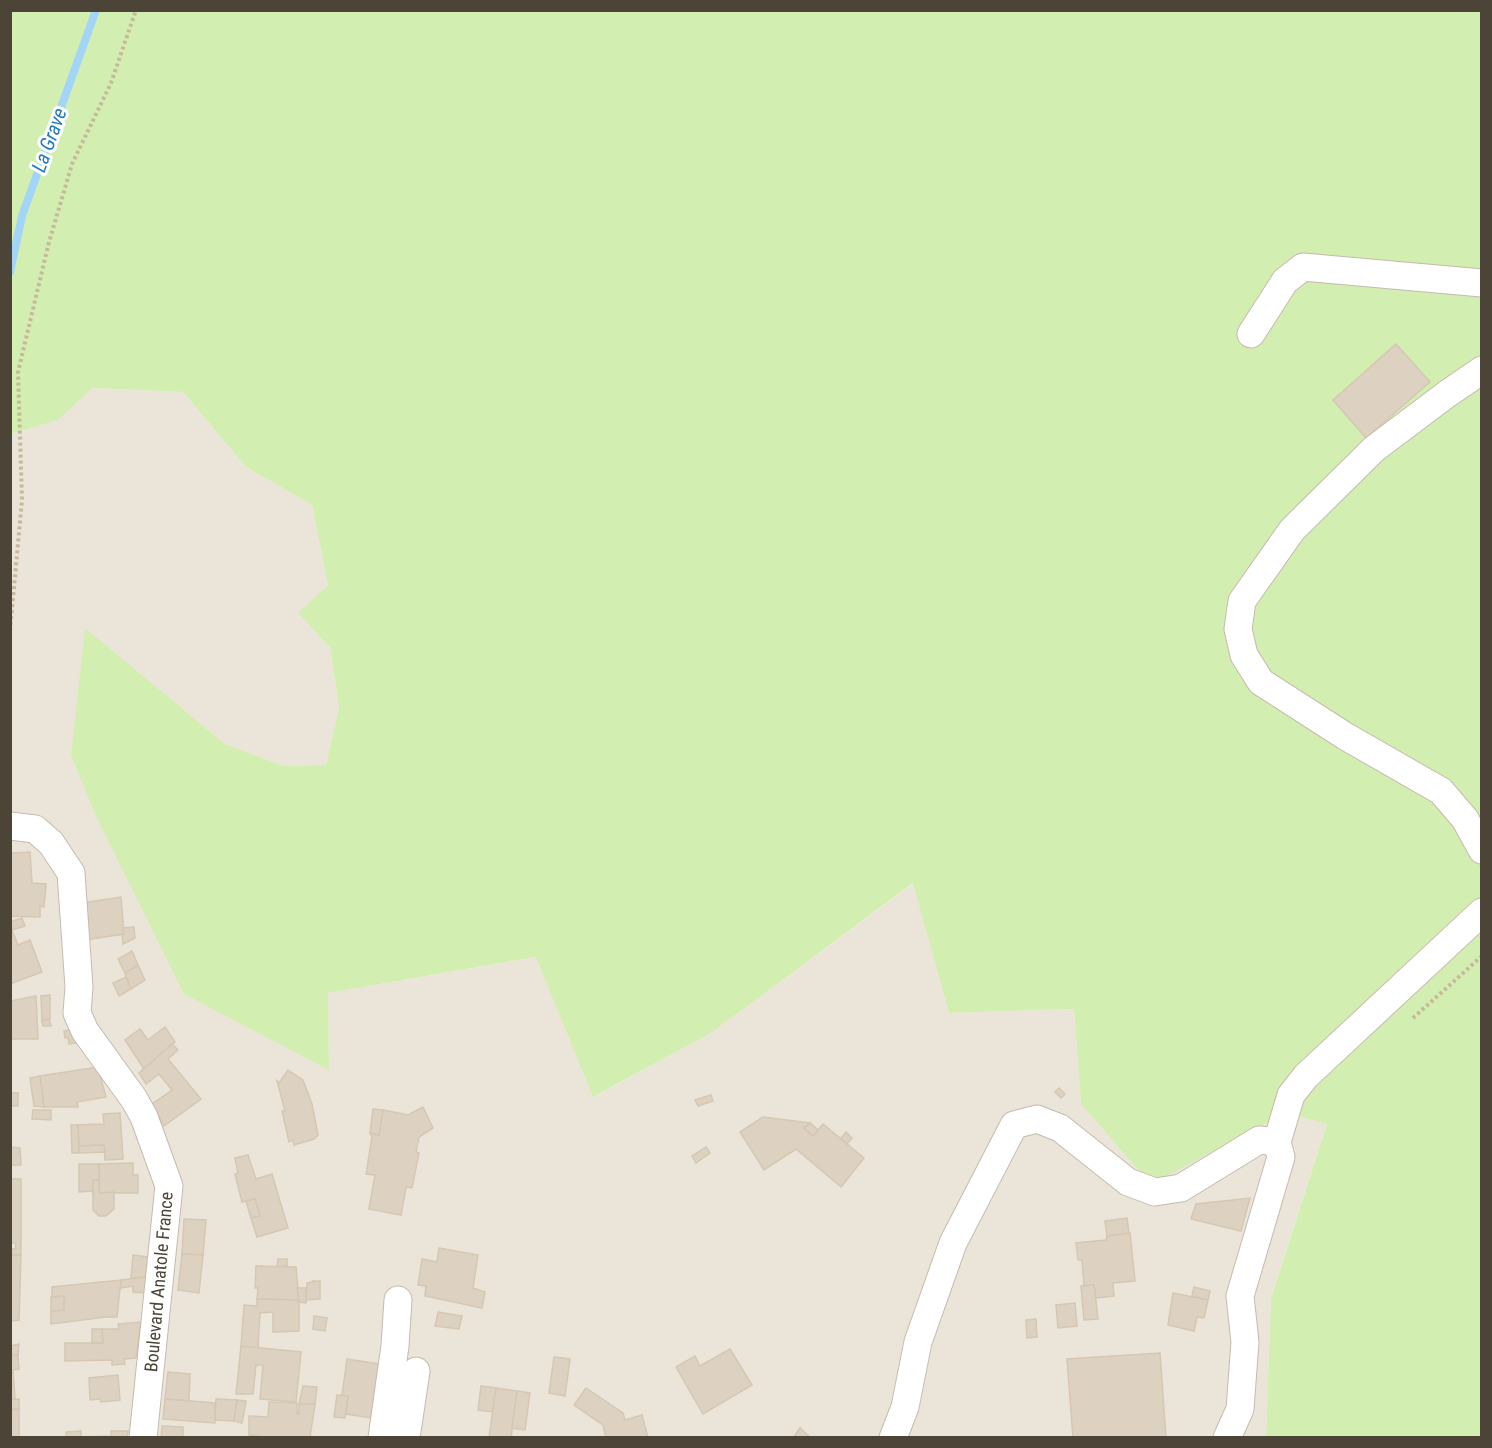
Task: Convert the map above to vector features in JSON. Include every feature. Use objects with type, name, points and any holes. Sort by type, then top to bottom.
[{"type":"street","points":[[1251,333],[1285,281],[1302,267],[1482,283]]},
{"type":"street","points":[[1482,370],[1447,393],[1374,449],[1292,530],[1242,601],[1238,629],[1244,655],[1261,681],[1345,736],[1441,791],[1465,819],[1482,850]]},
{"type":"street","name":"Boulevard Anatole France","points":[[10,826],[35,829],[51,843],[70,873],[79,987],[77,1013],[85,1031],[134,1099],[144,1118],[169,1186],[143,1437]]},
{"type":"street","points":[[1227,1437],[1240,1409],[1245,1342],[1240,1296],[1281,1157],[1277,1142],[1291,1095],[1305,1076],[1482,912]]},
{"type":"street","points":[[893,1437],[905,1407],[918,1341],[953,1244],[1014,1125],[1037,1119],[1060,1128],[1128,1182],[1155,1192],[1181,1188],[1259,1140],[1277,1142]]},
{"type":"street","points":[[382,1437],[395,1346],[398,1300]]},
{"type":"street","points":[[406,1437],[416,1371]]},
{"type":"path","points":[[10,631],[22,500],[18,372],[49,242],[72,164],[111,83],[136,10]]},
{"type":"shaded area","points":[[91,388],[183,392],[246,467],[312,505],[328,585],[299,613],[330,647],[339,708],[326,765],[284,766],[225,744],[85,629],[329,1069],[328,993],[537,957],[594,1097],[711,1033],[914,883],[949,1013],[1074,1009],[1081,1104],[1286,1113],[1327,1124],[1271,1297],[1266,1437],[11,1438],[11,434],[57,420]]},
{"type":"green space","points":[[11,11],[1481,11],[1481,1437],[1266,1437],[1271,1298],[1327,1124],[1286,1113],[1151,1184],[1081,1104],[1074,1009],[949,1013],[913,883],[711,1033],[593,1097],[536,957],[328,993],[329,1070],[184,994],[96,816],[71,755],[85,628],[225,744],[284,766],[326,765],[339,708],[330,647],[298,613],[328,585],[312,505],[246,467],[183,392],[92,388],[58,420],[11,434]]},
{"type":"building","points":[[1396,344],[1430,382],[1366,438],[1333,400]]},
{"type":"building","points":[[30,852],[32,883],[46,884],[44,907],[40,906],[40,917],[10,916],[10,855]]},
{"type":"building","points":[[121,897],[124,934],[86,940],[82,903]]},
{"type":"building","points":[[22,918],[25,926],[12,930],[10,922]]},
{"type":"building","points":[[134,927],[135,938],[123,944],[123,928]]},
{"type":"building","points":[[12,930],[18,945],[30,940],[42,972],[10,984],[10,931]]},
{"type":"building","points":[[132,951],[138,965],[125,973],[118,959]]},
{"type":"building","points":[[138,965],[145,980],[131,989],[125,973]]},
{"type":"building","points":[[126,977],[131,989],[119,996],[113,983]]},
{"type":"building","points":[[50,995],[50,1019],[42,1021],[41,996]]},
{"type":"building","points":[[36,996],[38,1039],[10,1039],[10,1001]]},
{"type":"building","points":[[49,1019],[51,1026],[43,1026],[42,1021]]},
{"type":"building","points":[[165,1027],[175,1042],[144,1069],[125,1040],[140,1029],[148,1040]]},
{"type":"building","points":[[73,1029],[83,1042],[69,1044],[64,1031]]},
{"type":"building","points":[[172,1044],[178,1050],[168,1059],[201,1099],[164,1126],[152,1104],[172,1090],[159,1074],[146,1084],[139,1073]]},
{"type":"building","points":[[98,1067],[106,1097],[77,1102],[78,1107],[44,1107],[40,1076]]},
{"type":"building","points":[[288,1070],[303,1080],[312,1104],[318,1135],[314,1139],[294,1145],[293,1140],[289,1142],[282,1111],[285,1111],[277,1081],[279,1083]]},
{"type":"building","points":[[40,1076],[44,1107],[34,1106],[30,1078]]},
{"type":"building","points":[[1059,1088],[1065,1094],[1061,1098],[1055,1092]]},
{"type":"building","points":[[10,1093],[18,1093],[18,1106],[10,1106]]},
{"type":"building","points":[[711,1095],[713,1101],[698,1106],[695,1100]]},
{"type":"building","points":[[423,1107],[433,1128],[419,1137],[416,1152],[419,1153],[412,1188],[406,1187],[401,1215],[369,1209],[375,1175],[366,1174],[372,1137],[370,1133],[379,1135],[383,1110],[408,1115]]},
{"type":"building","points":[[373,1109],[383,1110],[379,1135],[370,1133]]},
{"type":"building","points":[[33,1110],[51,1110],[51,1120],[32,1119]]},
{"type":"building","points":[[120,1113],[123,1159],[105,1160],[104,1145],[79,1146],[78,1125],[104,1124],[103,1114]]},
{"type":"building","points":[[763,1117],[810,1123],[804,1128],[813,1136],[823,1124],[864,1158],[841,1187],[796,1149],[764,1170],[740,1132]]},
{"type":"building","points":[[810,1123],[818,1130],[813,1136],[804,1128]]},
{"type":"building","points":[[71,1125],[78,1125],[79,1153],[72,1153]]},
{"type":"building","points":[[846,1132],[852,1138],[847,1144],[841,1138]]},
{"type":"building","points":[[104,1145],[105,1152],[79,1153],[79,1146]]},
{"type":"building","points":[[10,1147],[20,1148],[21,1165],[10,1165]]},
{"type":"building","points":[[706,1147],[710,1153],[696,1163],[692,1156]]},
{"type":"building","points":[[248,1155],[256,1179],[272,1174],[288,1228],[257,1237],[251,1218],[260,1216],[255,1199],[242,1202],[235,1174],[238,1173],[235,1158]]},
{"type":"building","points":[[133,1163],[133,1175],[138,1175],[138,1193],[99,1193],[99,1164]]},
{"type":"building","points":[[79,1164],[99,1164],[99,1180],[93,1180],[93,1194],[92,1191],[79,1192]]},
{"type":"building","points":[[10,1179],[21,1179],[21,1255],[10,1255],[10,1249],[16,1249],[15,1243],[10,1243]]},
{"type":"building","points":[[93,1180],[99,1180],[99,1193],[114,1192],[114,1209],[106,1216],[99,1216],[93,1210]]},
{"type":"building","points":[[1250,1198],[1241,1231],[1191,1219],[1196,1204]]},
{"type":"building","points":[[255,1199],[260,1216],[251,1218],[246,1201]]},
{"type":"building","points":[[1127,1218],[1129,1233],[1107,1236],[1105,1221]]},
{"type":"building","points":[[184,1219],[206,1220],[203,1255],[182,1254]]},
{"type":"building","points":[[1130,1233],[1135,1281],[1113,1283],[1114,1296],[1096,1298],[1094,1285],[1084,1286],[1082,1260],[1078,1260],[1076,1243],[1106,1240],[1107,1236]]},
{"type":"building","points":[[439,1248],[478,1255],[473,1288],[485,1292],[482,1308],[425,1296],[426,1286],[418,1285],[422,1259],[437,1262]]},
{"type":"building","points":[[182,1254],[203,1255],[199,1293],[178,1290]]},
{"type":"building","points":[[10,1255],[21,1255],[19,1320],[10,1321]]},
{"type":"building","points":[[133,1255],[148,1257],[147,1277],[131,1278]]},
{"type":"building","points":[[278,1259],[287,1259],[287,1266],[277,1267]]},
{"type":"building","points":[[256,1266],[296,1267],[299,1300],[257,1299]]},
{"type":"building","points":[[147,1277],[144,1293],[133,1292],[133,1286],[120,1288],[121,1280]]},
{"type":"building","points":[[121,1280],[117,1317],[51,1324],[51,1311],[64,1310],[64,1296],[52,1297],[52,1287]]},
{"type":"building","points":[[320,1281],[320,1299],[306,1300],[307,1283]]},
{"type":"building","points":[[1094,1285],[1098,1319],[1084,1320],[1081,1286]]},
{"type":"building","points":[[1194,1287],[1210,1291],[1208,1300],[1192,1296]]},
{"type":"building","points":[[297,1288],[306,1288],[306,1303],[299,1302]]},
{"type":"building","points":[[1173,1293],[1208,1300],[1204,1318],[1197,1317],[1194,1331],[1168,1325]]},
{"type":"building","points":[[64,1296],[64,1310],[51,1311],[51,1297]]},
{"type":"building","points":[[257,1299],[299,1300],[299,1331],[273,1332],[273,1312],[260,1313],[258,1348],[241,1346],[244,1305],[257,1306]]},
{"type":"building","points":[[1075,1303],[1077,1326],[1058,1328],[1056,1305]]},
{"type":"building","points":[[438,1312],[462,1316],[459,1329],[435,1326]]},
{"type":"building","points":[[314,1316],[327,1318],[325,1331],[313,1329]]},
{"type":"building","points":[[1036,1319],[1037,1337],[1027,1338],[1026,1320]]},
{"type":"building","points":[[141,1322],[136,1358],[124,1359],[125,1364],[112,1365],[112,1360],[65,1361],[65,1343],[103,1343],[102,1329],[119,1329],[118,1324]]},
{"type":"building","points":[[92,1329],[102,1329],[103,1343],[92,1343]]},
{"type":"building","points":[[19,1344],[18,1355],[11,1356],[10,1346]]},
{"type":"building","points":[[241,1346],[301,1352],[296,1402],[260,1399],[263,1365],[256,1365],[253,1394],[236,1394]]},
{"type":"building","points":[[730,1349],[752,1385],[703,1414],[676,1367],[695,1356],[700,1366]]},
{"type":"building","points":[[1160,1353],[1166,1438],[1073,1438],[1067,1359]]},
{"type":"building","points":[[18,1355],[19,1369],[13,1370],[15,1399],[10,1400],[10,1356]]},
{"type":"building","points":[[554,1357],[570,1359],[565,1396],[549,1393]]},
{"type":"building","points":[[347,1359],[379,1364],[378,1419],[346,1414],[348,1396],[342,1395]]},
{"type":"building","points":[[168,1372],[190,1374],[189,1401],[165,1399]]},
{"type":"building","points":[[118,1375],[120,1400],[101,1402],[100,1399],[90,1400],[89,1378]]},
{"type":"building","points":[[303,1386],[317,1387],[315,1404],[299,1404]]},
{"type":"building","points":[[481,1386],[496,1388],[493,1412],[478,1410]]},
{"type":"building","points":[[496,1388],[517,1391],[511,1438],[489,1438]]},
{"type":"building","points":[[586,1388],[623,1413],[625,1420],[642,1415],[648,1438],[606,1438],[603,1425],[574,1405]]},
{"type":"building","points":[[517,1391],[530,1393],[525,1430],[512,1428]]},
{"type":"building","points":[[337,1395],[348,1396],[345,1418],[334,1417]]},
{"type":"building","points":[[19,1399],[19,1409],[10,1410],[10,1400]]},
{"type":"building","points":[[165,1399],[215,1403],[215,1423],[163,1419]]},
{"type":"building","points":[[216,1399],[237,1400],[234,1421],[215,1420]]},
{"type":"building","points":[[237,1400],[246,1401],[242,1423],[234,1421]]},
{"type":"building","points":[[269,1402],[297,1403],[297,1414],[299,1414],[299,1404],[315,1404],[310,1437],[273,1438],[249,1435],[249,1416],[268,1417]]},
{"type":"building","points":[[19,1409],[19,1438],[10,1438],[10,1410]]},
{"type":"building","points":[[162,1426],[183,1427],[183,1438],[161,1438]]},
{"type":"building","points":[[800,1428],[811,1438],[793,1438]]},
{"type":"building","points":[[81,1431],[81,1437],[111,1436],[111,1431],[128,1431],[127,1438],[66,1438],[66,1432]]},
{"type":"waterway","name":"La Grave","points":[[10,272],[22,216],[96,10]]}]
